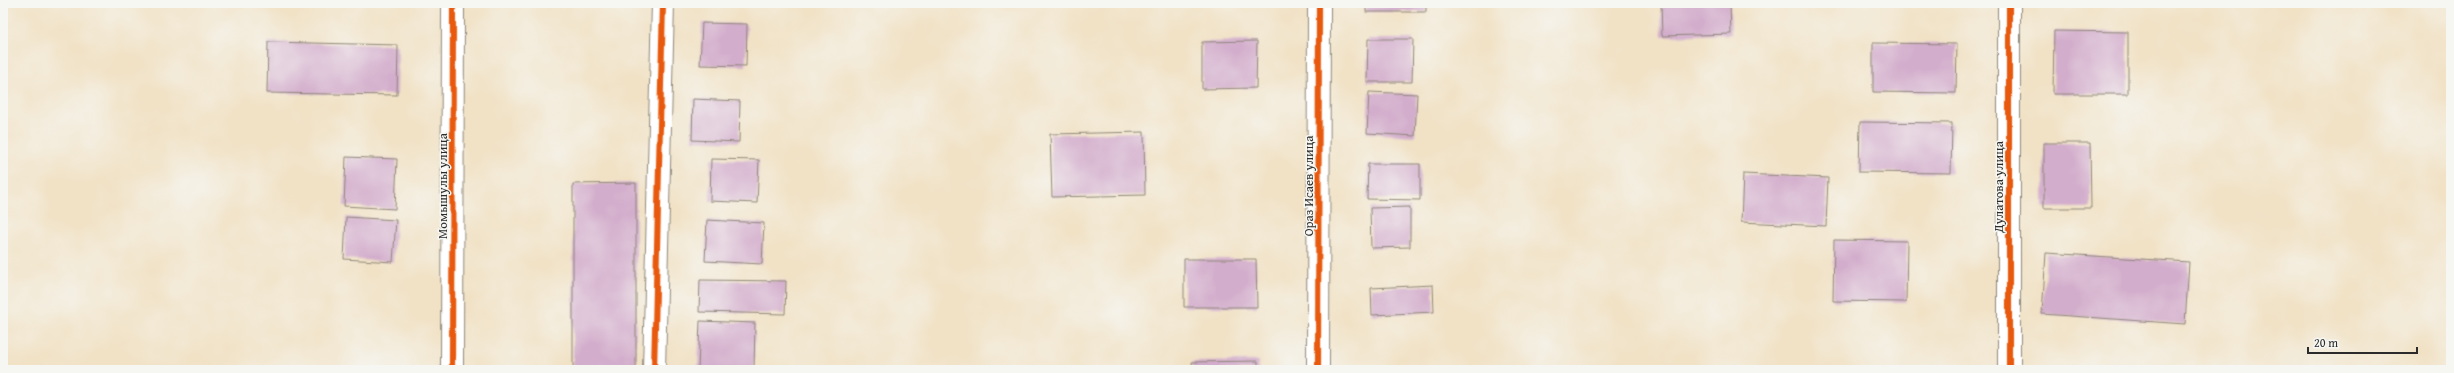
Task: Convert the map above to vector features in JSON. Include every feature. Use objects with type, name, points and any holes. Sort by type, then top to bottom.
[{"type":"street","name":"Момышулы улица","points":[[452,370],[453,3]]},
{"type":"street","points":[[654,370],[663,3]]},
{"type":"street","name":"Ораз Исаев улица","points":[[1318,370],[1319,3]]},
{"type":"street","name":"Дулатова улица","points":[[2009,3],[2010,370]]},
{"type":"building","points":[[1366,3],[1426,3],[1426,12],[1366,12]]},
{"type":"building","points":[[1661,3],[1730,3],[1731,34],[1662,36]]},
{"type":"building","points":[[702,23],[747,24],[746,66],[700,65]]},
{"type":"building","points":[[2054,31],[2128,32],[2128,94],[2053,94]]},
{"type":"building","points":[[1368,39],[1413,39],[1412,82],[1367,82]]},
{"type":"building","points":[[1257,41],[1256,88],[1202,89],[1202,42]]},
{"type":"building","points":[[268,42],[398,45],[397,95],[267,93]]},
{"type":"building","points":[[1873,43],[1957,44],[1956,93],[1873,92]]},
{"type":"building","points":[[1369,92],[1417,94],[1415,136],[1367,133]]},
{"type":"building","points":[[693,99],[740,101],[739,142],[692,140]]},
{"type":"building","points":[[1860,122],[1952,123],[1951,173],[1859,172]]},
{"type":"building","points":[[1144,132],[1145,195],[1052,197],[1050,134]]},
{"type":"building","points":[[2044,143],[2090,143],[2091,208],[2044,208]]},
{"type":"building","points":[[346,157],[397,159],[395,209],[344,206]]},
{"type":"building","points":[[711,159],[759,160],[757,203],[710,201]]},
{"type":"building","points":[[1368,164],[1420,164],[1420,200],[1367,199]]},
{"type":"building","points":[[1743,174],[1828,178],[1826,226],[1741,222]]},
{"type":"building","points":[[636,183],[636,370],[573,370],[573,184]]},
{"type":"building","points":[[1410,207],[1410,247],[1371,248],[1370,208]]},
{"type":"building","points":[[346,217],[396,220],[393,262],[344,259]]},
{"type":"building","points":[[707,220],[764,223],[762,264],[705,261]]},
{"type":"building","points":[[1834,240],[1907,241],[1906,302],[1833,301]]},
{"type":"building","points":[[2046,253],[2189,262],[2185,324],[2042,314]]},
{"type":"building","points":[[1184,259],[1256,259],[1257,307],[1184,307]]},
{"type":"building","points":[[700,280],[786,281],[785,314],[699,312]]},
{"type":"building","points":[[1433,285],[1434,312],[1372,315],[1371,288]]},
{"type":"building","points":[[700,321],[755,323],[754,370],[698,370]]},
{"type":"building","points":[[1258,361],[1258,370],[1193,370],[1192,362]]},
{"type":"cycle path","points":[[452,370],[453,3]]},
{"type":"cycle path","points":[[654,370],[663,3]]},
{"type":"cycle path","points":[[1318,370],[1319,3]]},
{"type":"cycle path","points":[[2009,3],[2009,370]]}]
